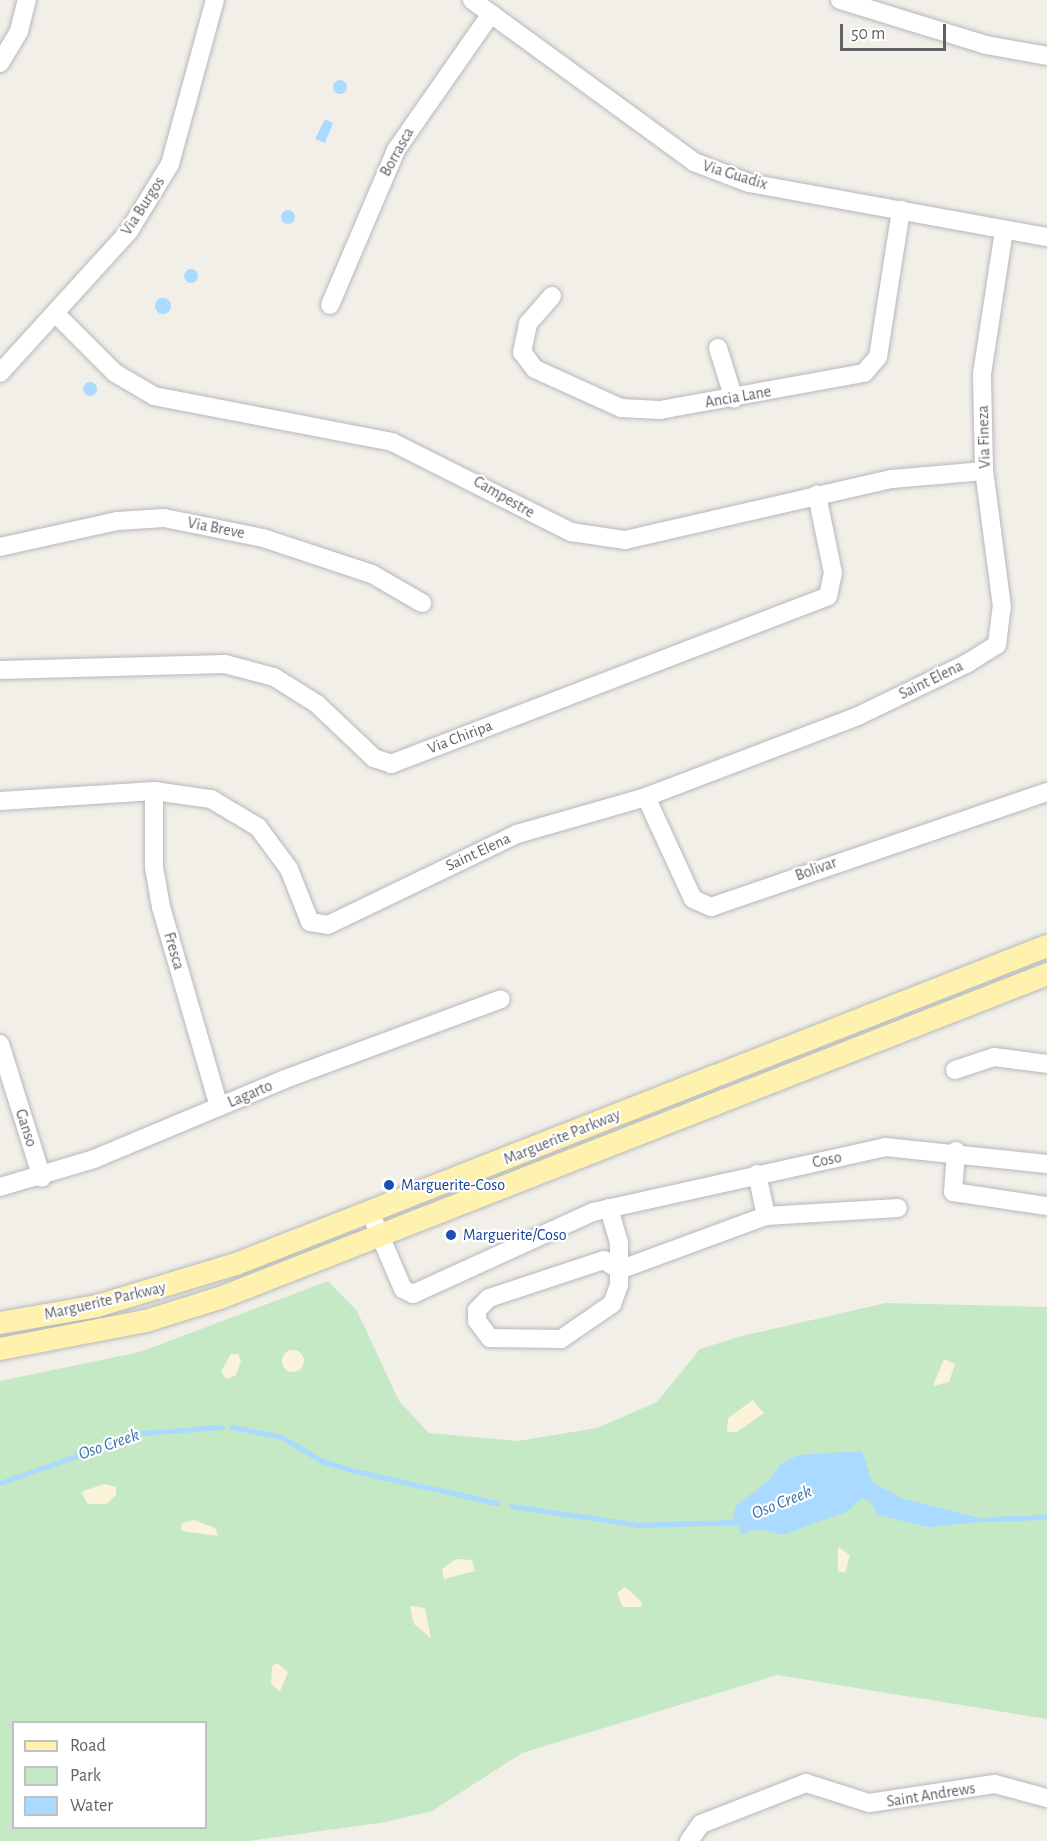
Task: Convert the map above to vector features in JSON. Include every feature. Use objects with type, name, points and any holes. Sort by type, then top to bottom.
[{"type":"main road","name":"Marguerite Parkway","points":[[0,1323],[155,1291],[370,1212],[1047,946]]},
{"type":"main road","name":"Marguerite Parkway","points":[[0,1349],[146,1321],[380,1235],[1047,974]]},
{"type":"street","points":[[0,63],[19,31],[27,0]]},
{"type":"street","name":"Via Burgos","points":[[0,373],[129,231],[170,164],[215,0]]},
{"type":"street","name":"Via Guadix","points":[[472,0],[694,162],[749,183],[1047,237]]},
{"type":"street","points":[[840,0],[986,45],[1047,56]]},
{"type":"street","name":"Borrasca","points":[[330,305],[396,150],[491,14]]},
{"type":"street","name":"Ancia Lane","points":[[552,296],[528,324],[522,352],[535,369],[621,408],[660,410],[734,399],[864,373],[878,357],[901,210]]},
{"type":"street","name":"Via Fineza","points":[[997,645],[1002,607],[984,471],[982,374],[1004,230]]},
{"type":"street","name":"Campestre","points":[[55,314],[115,373],[154,396],[392,442],[456,470],[571,532],[625,540],[892,479],[984,471]]},
{"type":"street","points":[[718,348],[734,399]]},
{"type":"street","name":"Via Chiripa","points":[[0,670],[225,664],[274,677],[317,704],[374,758],[391,764],[828,596],[833,573],[817,495]]},
{"type":"street","name":"Via Breve","points":[[0,546],[117,521],[164,518],[263,538],[372,574],[422,603]]},
{"type":"street","name":"Saint Elena","points":[[0,801],[154,791],[211,799],[258,827],[289,869],[310,922],[328,925],[517,834],[646,797],[858,716],[997,645]]},
{"type":"street","name":"Fresca","points":[[154,791],[154,867],[161,907],[219,1107]]},
{"type":"street","name":"Bolivar","points":[[646,797],[693,899],[711,907],[1047,792]]},
{"type":"street","name":"Lagarto","points":[[0,1187],[42,1178],[219,1107],[501,999]]},
{"type":"street","name":"Ganso","points":[[0,1044],[4,1072],[42,1178]]},
{"type":"street","points":[[955,1070],[994,1057],[1047,1064]]},
{"type":"street","name":"Coso","points":[[370,1212],[403,1289],[413,1294],[529,1238],[609,1208],[885,1147],[956,1151],[1047,1164]]},
{"type":"street","points":[[956,1151],[953,1192],[1047,1206]]},
{"type":"street","points":[[757,1174],[766,1216]]},
{"type":"street","points":[[609,1208],[619,1242],[619,1270],[612,1304],[561,1339],[490,1338],[477,1321],[477,1310],[489,1298],[604,1260],[619,1270]]},
{"type":"street","points":[[619,1270],[766,1216],[898,1208]]},
{"type":"street","name":"Saint Andrews","points":[[689,1841],[700,1824],[806,1783],[869,1803],[995,1785],[1047,1798]]},
{"type":"green space","points":[[328,1281],[357,1311],[399,1401],[429,1433],[518,1441],[597,1428],[657,1402],[700,1349],[742,1336],[886,1303],[1047,1307],[1047,1719],[777,1675],[522,1753],[432,1811],[386,1822],[248,1841],[0,1841],[0,1381],[140,1352]]},
{"type":"sand","points":[[293,1350],[301,1353],[304,1361],[301,1369],[293,1372],[285,1369],[282,1361],[285,1353]]},
{"type":"sand","points":[[231,1354],[238,1354],[241,1361],[236,1375],[226,1379],[221,1371]]},
{"type":"sand","points":[[944,1359],[955,1364],[949,1382],[933,1386]]},
{"type":"sand","points":[[753,1400],[764,1413],[737,1432],[727,1432],[728,1418]]},
{"type":"sand","points":[[104,1484],[116,1487],[116,1495],[106,1504],[88,1504],[81,1492]]},
{"type":"sand","points":[[194,1520],[215,1528],[218,1536],[181,1531],[182,1523]]},
{"type":"sand","points":[[838,1547],[850,1555],[845,1573],[838,1571]]},
{"type":"sand","points":[[456,1559],[472,1560],[475,1571],[444,1579],[442,1569]]},
{"type":"sand","points":[[625,1587],[642,1602],[641,1607],[623,1607],[617,1593]]},
{"type":"sand","points":[[410,1606],[425,1608],[431,1638],[414,1624]]},
{"type":"sand","points":[[277,1663],[288,1672],[280,1692],[271,1684],[272,1666]]},
{"type":"water","points":[[337,80],[343,80],[347,87],[343,94],[337,94],[333,90],[333,84]]},
{"type":"water","points":[[325,119],[333,123],[325,143],[315,139]]},
{"type":"water","points":[[285,210],[291,210],[295,217],[291,224],[285,224],[281,220],[281,214]]},
{"type":"water","points":[[188,269],[194,269],[198,276],[194,283],[188,283],[184,279],[184,273]]},
{"type":"water","points":[[160,298],[166,298],[171,306],[169,312],[160,314],[155,309],[155,303]]},
{"type":"water","points":[[90,382],[95,384],[97,389],[95,394],[90,396],[85,394],[83,389],[85,384]]},
{"type":"water","points":[[862,1451],[872,1482],[901,1498],[992,1521],[927,1527],[878,1515],[870,1501],[861,1499],[846,1512],[782,1535],[758,1529],[741,1534],[738,1526],[731,1524],[736,1506],[769,1480],[780,1465],[798,1455]]},
{"type":"waterway","name":"Oso Creek","points":[[0,1483],[141,1433],[222,1427]]},
{"type":"waterway","name":"Oso Creek","points":[[232,1427],[282,1437],[322,1461],[355,1471],[497,1503]]},
{"type":"waterway","name":"Oso Creek","points":[[511,1506],[639,1525],[735,1522]]},
{"type":"waterway","name":"Oso Creek","points":[[987,1519],[1047,1517]]},
{"type":"place","name":"Marguerite-Coso","points":[[389,1185]]},
{"type":"place","name":"Marguerite/Coso","points":[[451,1235]]}]
